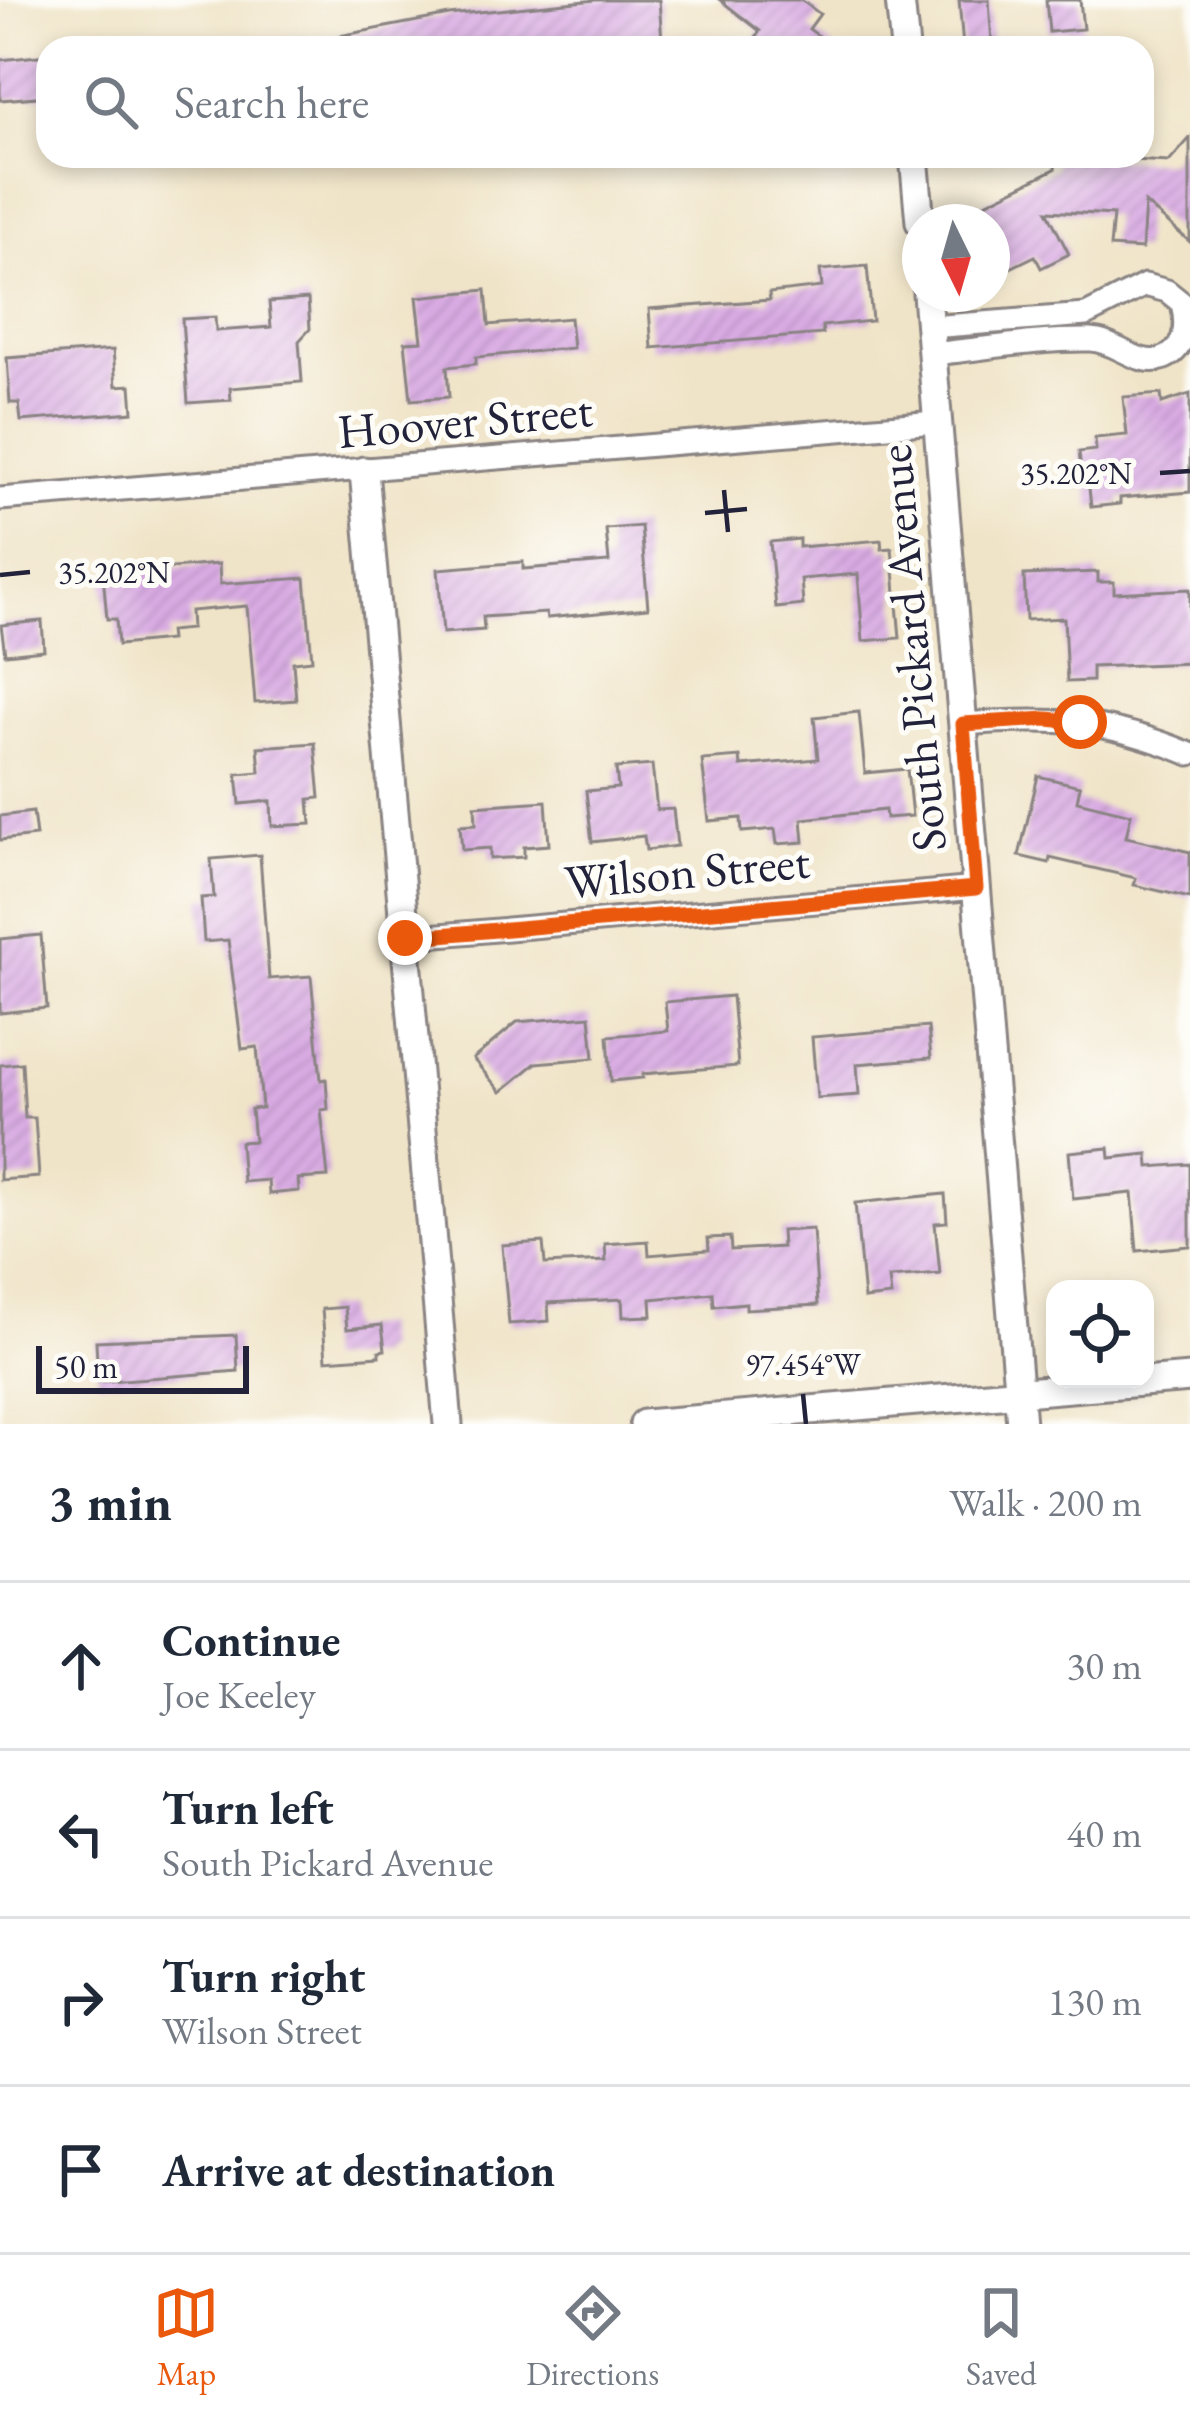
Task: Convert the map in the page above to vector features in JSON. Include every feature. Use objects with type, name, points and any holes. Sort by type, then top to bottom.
[{"type":"street","points":[[900,0],[903,36]]},
{"type":"street","points":[[915,168],[918,204]]},
{"type":"street","points":[[1145,285],[1167,291],[1183,303],[1186,326],[1177,349],[1158,361],[1096,340],[931,340],[1086,315],[1145,285]]},
{"type":"street","name":"South Pickard Avenue","points":[[929,312],[1022,1424]]},
{"type":"street","name":"Hoover Street","points":[[0,499],[936,422]]},
{"type":"street","points":[[364,471],[448,1424]]},
{"type":"street","points":[[963,724],[1080,722],[1140,734],[1190,754]]},
{"type":"street","name":"Wilson Street","points":[[405,938],[976,888]]},
{"type":"street","points":[[644,1424],[1190,1378]]},
{"type":"building","points":[[596,0],[659,0],[662,36],[339,36],[449,15]]},
{"type":"building","points":[[720,0],[801,0],[820,14],[809,29],[819,36],[757,36],[760,31]]},
{"type":"building","points":[[959,0],[989,0],[991,36],[962,36]]},
{"type":"building","points":[[1046,0],[1080,0],[1083,29],[1049,32]]},
{"type":"building","points":[[36,56],[36,97],[0,100],[0,60]]},
{"type":"building","points":[[1190,138],[1190,242],[1145,203],[1142,249],[1110,247],[1113,215],[1047,211],[1069,254],[1041,268],[1035,256],[1010,268],[1010,204],[984,204],[1055,168],[1154,168],[1154,161],[1169,162]]},
{"type":"building","points":[[867,266],[872,321],[822,326],[823,334],[652,348],[649,309],[770,300],[769,293],[822,287],[820,270]]},
{"type":"building","points":[[486,290],[489,325],[570,318],[573,348],[476,357],[476,364],[447,367],[449,397],[411,400],[405,342],[422,341],[417,297]]},
{"type":"building","points":[[308,299],[310,329],[299,341],[302,382],[230,388],[231,400],[188,403],[182,319],[215,317],[216,331],[271,327],[269,302]]},
{"type":"building","points":[[113,350],[116,386],[131,385],[133,412],[21,421],[19,403],[10,403],[7,358]]},
{"type":"building","points":[[1161,394],[1162,403],[1190,394],[1190,492],[1120,498],[1120,504],[1091,507],[1079,452],[1096,450],[1095,438],[1127,435],[1123,397]]},
{"type":"building","points":[[641,526],[648,608],[547,618],[546,613],[483,617],[484,630],[443,633],[438,569],[609,562],[606,529]]},
{"type":"building","points":[[799,539],[799,547],[881,540],[882,549],[892,548],[900,638],[863,641],[858,574],[801,579],[803,605],[776,608],[770,542]]},
{"type":"building","points":[[219,564],[220,584],[305,578],[312,660],[293,662],[296,700],[255,703],[247,606],[190,611],[191,629],[169,631],[170,640],[118,645],[116,619],[107,619],[103,574]]},
{"type":"building","points":[[1098,572],[1098,582],[1114,582],[1114,593],[1190,589],[1190,663],[1092,667],[1092,681],[1067,682],[1064,618],[1026,620],[1024,575]]},
{"type":"building","points":[[42,621],[44,650],[5,654],[1,625]]},
{"type":"building","points":[[859,712],[865,773],[907,769],[912,816],[886,818],[885,810],[802,819],[804,842],[777,844],[775,829],[742,832],[741,818],[709,821],[702,760],[740,757],[741,766],[818,759],[814,717]]},
{"type":"building","points":[[315,743],[320,798],[309,799],[311,824],[272,826],[271,801],[240,804],[237,774],[260,772],[258,747]]},
{"type":"building","points":[[652,765],[657,810],[673,809],[677,846],[646,850],[644,836],[592,842],[586,791],[618,788],[616,768]]},
{"type":"building","points":[[1038,776],[1080,786],[1077,801],[1131,814],[1126,837],[1190,852],[1190,898],[1134,885],[1136,878],[1050,858],[1049,863],[1019,856]]},
{"type":"building","points":[[546,801],[549,845],[524,847],[524,857],[490,859],[490,848],[462,850],[460,825],[476,824],[475,806]]},
{"type":"building","points":[[33,812],[36,836],[0,840],[0,816]]},
{"type":"building","points":[[260,855],[269,979],[311,976],[328,1109],[321,1110],[328,1177],[298,1179],[299,1191],[269,1194],[268,1180],[243,1182],[240,1142],[254,1141],[251,1109],[262,1108],[257,1047],[242,1049],[228,940],[204,942],[201,898],[214,897],[211,859]]},
{"type":"building","points":[[41,935],[47,1008],[0,1013],[0,939]]},
{"type":"building","points":[[732,996],[738,1066],[611,1081],[608,1036],[668,1031],[665,1002]]},
{"type":"building","points":[[590,1016],[594,1058],[536,1063],[501,1092],[473,1059],[517,1022]]},
{"type":"building","points":[[928,1027],[931,1058],[857,1064],[859,1095],[817,1098],[812,1037]]},
{"type":"building","points":[[22,1063],[25,1118],[35,1118],[39,1177],[0,1180],[0,1065]]},
{"type":"building","points":[[1109,1148],[1110,1158],[1148,1154],[1149,1167],[1190,1164],[1190,1246],[1137,1251],[1132,1193],[1073,1199],[1069,1152]]},
{"type":"building","points":[[945,1194],[947,1222],[935,1223],[940,1274],[889,1278],[891,1296],[864,1299],[855,1203]]},
{"type":"building","points":[[813,1229],[818,1305],[714,1306],[713,1293],[651,1299],[652,1316],[623,1317],[622,1299],[548,1303],[549,1321],[509,1324],[502,1245],[543,1242],[545,1264],[606,1261],[605,1244],[648,1241],[649,1255],[709,1250],[708,1238],[730,1237],[731,1250],[782,1247],[781,1231]]},
{"type":"building","points":[[345,1307],[347,1329],[382,1325],[385,1350],[379,1356],[326,1360],[322,1309]]},
{"type":"building","points":[[236,1335],[238,1371],[98,1382],[96,1341]]},
{"type":"route","points":[[405,938],[976,888],[963,724],[1080,722]]}]
